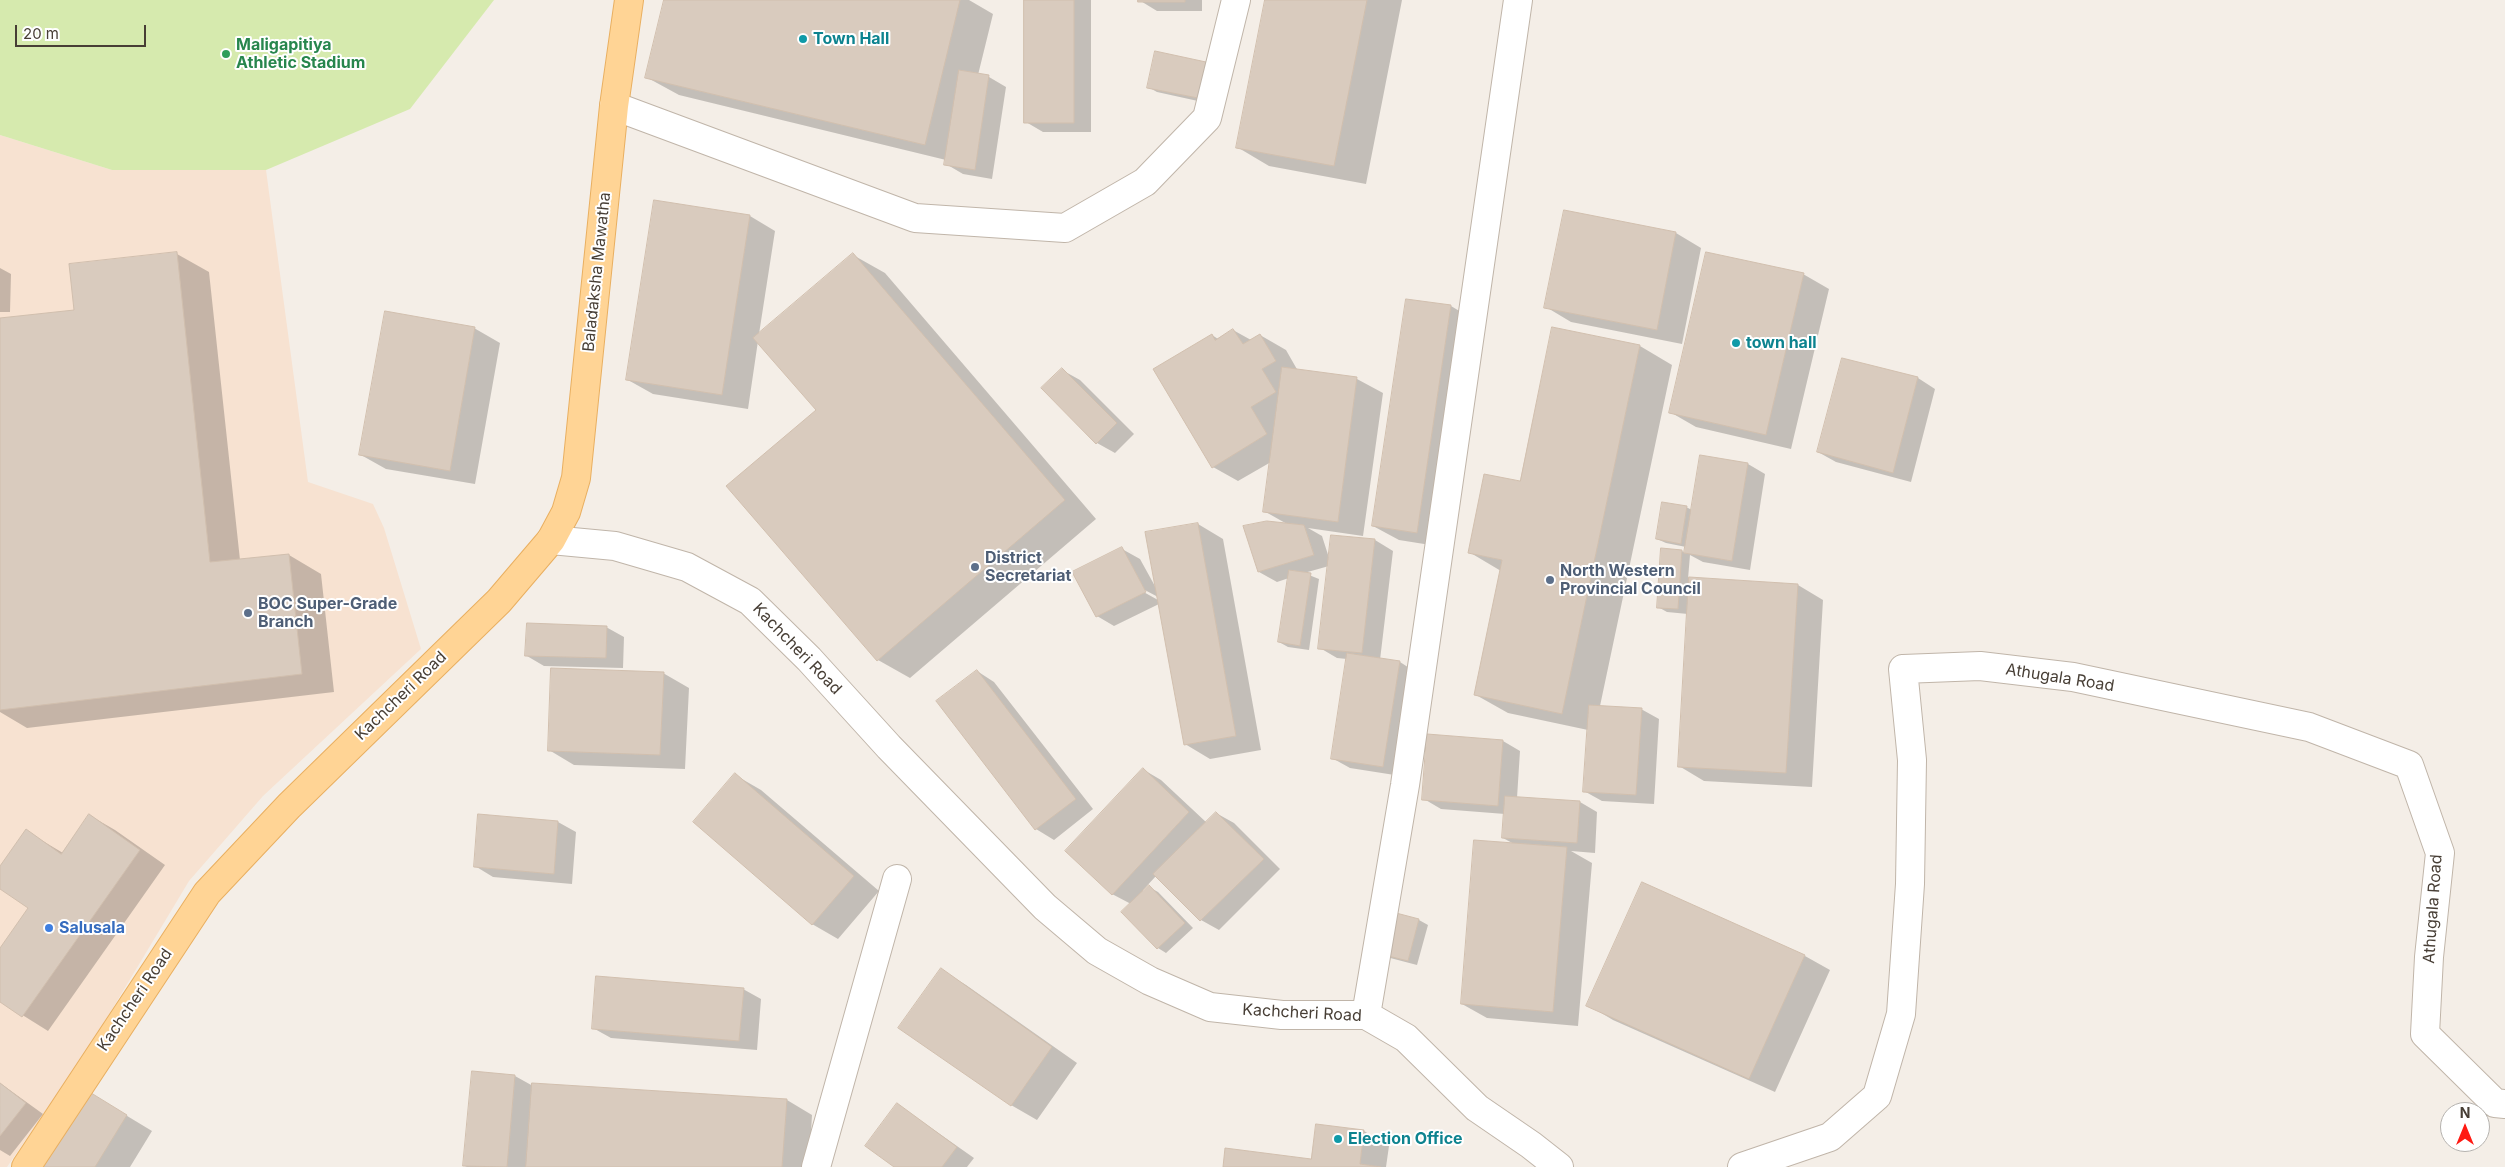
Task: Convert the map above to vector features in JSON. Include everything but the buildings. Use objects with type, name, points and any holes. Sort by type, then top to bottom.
[{"type":"main road","name":"Baladaksha Mawatha","points":[[551,540],[566,512],[576,478],[614,106],[629,0]]},
{"type":"main road","name":"Kachcheri Road","points":[[26,1167],[207,893],[296,800],[499,601],[551,540]]},
{"type":"street","points":[[614,106],[915,218],[1065,228],[1145,182],[1207,118],[1236,0]]},
{"type":"street","points":[[1366,1015],[1405,785],[1518,0]]},
{"type":"street","name":"Kachcheri Road","points":[[551,540],[616,546],[687,567],[750,601],[809,659],[889,746],[1045,907],[1105,955],[1150,981],[1210,1007],[1282,1015],[1366,1015],[1406,1038],[1477,1108],[1531,1156]]},
{"type":"street","name":"Athugala Road","points":[[1742,1167],[1830,1137],[1877,1096],[1901,1014],[1910,884],[1912,760],[1903,669],[1980,666],[2073,677],[2309,727],[2410,765],[2440,854],[2429,958],[2425,1034],[2494,1103],[2505,1104]]},
{"type":"street","points":[[816,1167],[897,879]]},
{"type":"street","points":[[1531,1156],[1559,1167]]},
{"type":"shaded area","points":[[0,135],[112,170],[266,170],[308,482],[373,504],[384,528],[421,649],[263,796],[189,881],[87,1051],[7,1167],[0,1167]]},
{"type":"green space","name":"Maligapitiya Athletic Stadium","points":[[0,0],[494,0],[410,109],[266,170],[112,170],[0,135]]},
{"type":"place","name":"Town Hall","points":[[803,39]]},
{"type":"place","name":"Maligapitiya Athletic Stadium","points":[[226,54]]},
{"type":"place","name":"town hall","points":[[1736,343]]},
{"type":"place","name":"District Secretariat","points":[[975,567]]},
{"type":"place","name":"North Western Provincial Council","points":[[1550,580]]},
{"type":"place","name":"BOC Super-Grade Branch","points":[[248,613]]},
{"type":"place","name":"Salusala","points":[[49,928]]},
{"type":"place","name":"Election Office","points":[[1338,1139]]}]
